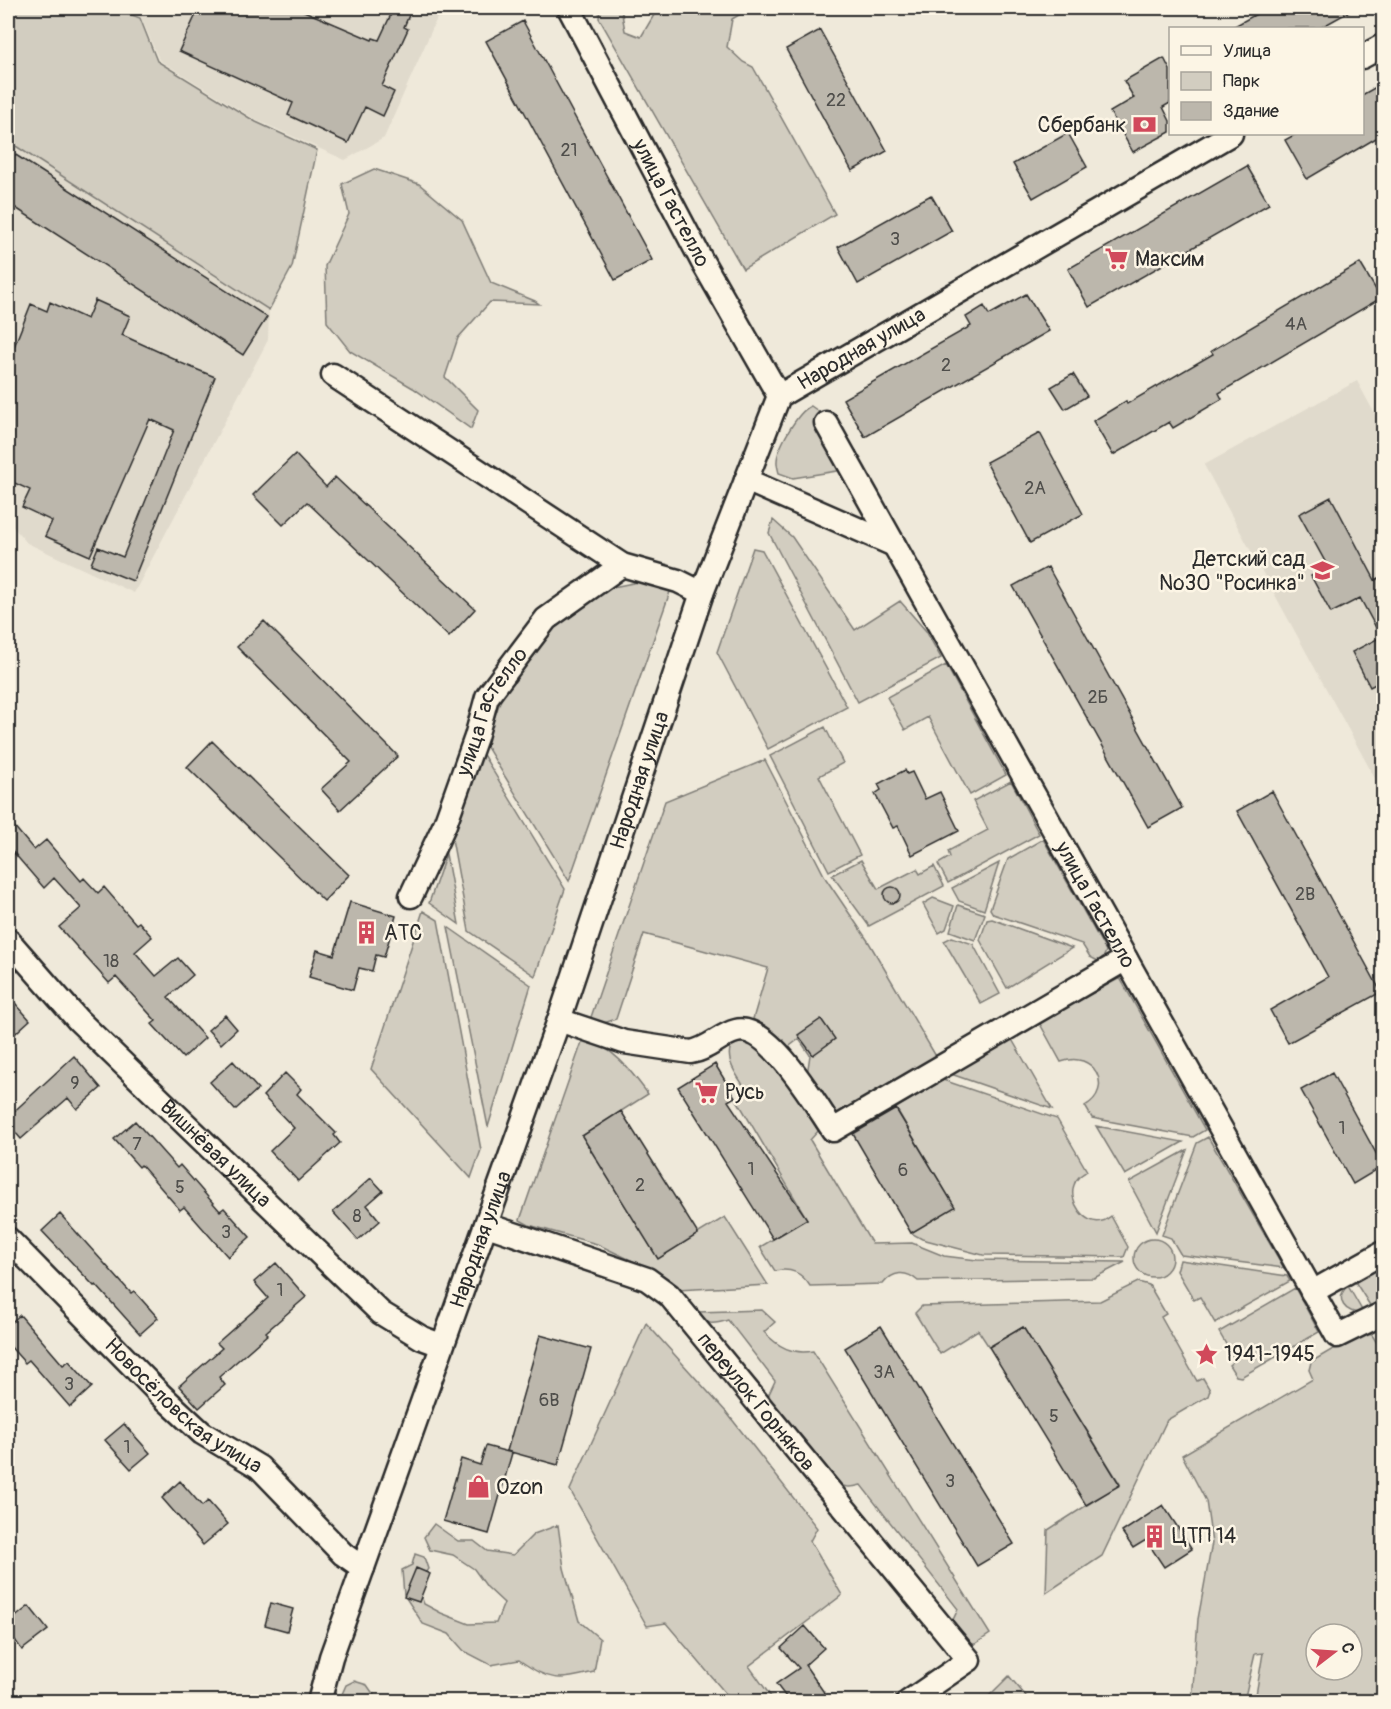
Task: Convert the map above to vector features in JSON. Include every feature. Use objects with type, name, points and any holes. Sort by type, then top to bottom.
[{"type":"street","name":"улица Гастелло","points":[[569,8],[702,261],[779,396]]},
{"type":"street","points":[[1364,56],[1383,45]]},
{"type":"street","name":"Народная улица","points":[[331,1657],[559,1020],[702,593],[779,396],[1229,135]]},
{"type":"street","points":[[333,375],[621,565],[678,581],[702,593]]},
{"type":"street","name":"улица Гастелло","points":[[826,423],[1337,1336],[1380,1323]]},
{"type":"street","points":[[746,480],[894,545]]},
{"type":"street","name":"улица Гастелло","points":[[411,896],[445,824],[476,737],[487,697],[546,619],[621,565]]},
{"type":"street","name":"Вишнёвая улица","points":[[8,940],[78,1020],[381,1313],[422,1338],[441,1345]]},
{"type":"street","points":[[559,1020],[624,1042],[691,1052],[702,1050],[736,1031],[747,1030],[768,1044],[789,1064],[833,1130],[1126,958]]},
{"type":"street","name":"переулок Горняков","points":[[487,1225],[647,1279],[669,1295],[969,1660],[908,1701]]},
{"type":"street","name":"Новосёловская улица","points":[[8,1239],[161,1395],[202,1433],[259,1467],[343,1554],[363,1568]]},
{"type":"street","points":[[1312,1292],[1383,1252]]},
{"type":"street","points":[[310,1701],[331,1657]]},
{"type":"street","points":[[319,1701],[331,1657]]},
{"type":"shaded area","points":[[119,8],[473,8],[437,18],[384,138],[345,160],[256,120],[159,60],[141,17]]},
{"type":"shaded area","points":[[8,141],[269,310],[268,340],[134,593],[27,543],[8,521]]},
{"type":"shaded area","name":"Детский сад №30 \"Росинка\"","points":[[1357,381],[1383,429],[1383,793],[1204,465]]},
{"type":"green space","points":[[8,8],[114,8],[140,18],[157,61],[256,122],[317,150],[292,267],[269,310],[8,141]]},
{"type":"green space","points":[[600,8],[621,8],[625,31],[641,37],[658,8],[751,8],[732,19],[727,47],[743,62],[753,67],[835,214],[743,269],[599,18]]},
{"type":"green space","points":[[374,169],[419,184],[462,220],[491,283],[539,304],[490,302],[458,338],[445,377],[478,410],[471,429],[413,388],[350,351],[327,322],[325,266],[349,214],[342,184]]},
{"type":"green space","points":[[811,406],[818,411],[843,464],[837,471],[793,478],[779,473],[778,457],[784,440],[800,415]]},
{"type":"green space","points":[[773,520],[792,537],[855,630],[900,601],[926,631],[941,658],[858,702],[769,533]]},
{"type":"green space","points":[[753,548],[762,550],[847,707],[768,749],[717,652]]},
{"type":"green space","points":[[638,582],[671,589],[569,881],[485,744],[507,682],[542,635],[579,603],[613,587]]},
{"type":"green space","points":[[946,665],[1006,775],[970,795],[928,717],[905,730],[887,697]]},
{"type":"green space","points":[[825,727],[843,763],[819,776],[860,855],[829,871],[770,756]]},
{"type":"green space","points":[[482,753],[565,889],[535,976],[469,931],[452,839]]},
{"type":"green space","points":[[765,760],[826,879],[868,941],[937,1058],[842,1114],[831,1113],[807,1075],[810,1055],[799,1039],[787,1048],[753,1019],[768,968],[644,934],[616,1019],[601,1024],[590,1020],[665,801]]},
{"type":"green space","points":[[1011,781],[1039,834],[948,883],[938,864],[950,857],[948,851],[988,830],[973,801]]},
{"type":"green space","points":[[1043,839],[1106,951],[1098,961],[1090,957],[1082,944],[993,914],[990,909],[1008,859]]},
{"type":"green space","points":[[446,854],[459,924],[429,903]]},
{"type":"green space","points":[[861,860],[878,889],[917,869],[920,874],[934,866],[944,886],[869,926],[832,875]]},
{"type":"green space","points":[[999,863],[984,910],[959,901],[952,888]]},
{"type":"green space","points":[[933,898],[954,906],[946,929],[939,933],[923,904]]},
{"type":"green space","points":[[958,905],[985,914],[975,940],[950,931]]},
{"type":"green space","points":[[423,911],[438,920],[481,1150],[471,1178],[371,1069]]},
{"type":"green space","points":[[992,919],[1072,948],[1007,988],[980,940],[987,920]]},
{"type":"green space","points":[[448,927],[531,985],[488,1127]]},
{"type":"green space","points":[[952,937],[973,944],[1000,994],[981,1004],[944,941]]},
{"type":"green space","points":[[1120,978],[1205,1130],[1193,1137],[1092,1118],[1085,1106],[1094,1099],[1099,1090],[1097,1073],[1083,1061],[1073,1059],[1061,1062],[1039,1022]]},
{"type":"green space","points":[[1010,1036],[1052,1109],[951,1074]]},
{"type":"green space","points":[[583,1039],[612,1053],[628,1068],[648,1094],[582,1136],[658,1258],[725,1217],[768,1285],[677,1290],[672,1281],[662,1275],[597,1244],[529,1225],[520,1220]]},
{"type":"green space","points":[[745,1039],[782,1067],[820,1129],[810,1140],[872,1244],[912,1243],[944,1256],[977,1260],[1125,1262],[1094,1278],[918,1281],[909,1275],[895,1274],[883,1284],[810,1286],[803,1277],[795,1272],[775,1271],[760,1247],[807,1219],[737,1100],[749,1094],[732,1067],[729,1054],[734,1040]]},
{"type":"green space","points":[[943,1080],[1057,1119],[1087,1171],[1077,1179],[1074,1185],[1075,1204],[1084,1216],[1095,1222],[1103,1221],[1111,1216],[1128,1247],[1124,1257],[983,1255],[922,1239],[911,1233],[954,1206],[896,1108]]},
{"type":"green space","points":[[1096,1126],[1183,1142],[1125,1175]]},
{"type":"green space","points":[[1208,1137],[1284,1268],[1181,1255],[1171,1238],[1162,1235],[1197,1143]]},
{"type":"green space","points":[[1187,1150],[1156,1232],[1129,1182]]},
{"type":"green space","points":[[1153,1239],[1167,1244],[1172,1258],[1167,1272],[1153,1277],[1139,1272],[1134,1258],[1139,1244]]},
{"type":"green space","points":[[1180,1260],[1287,1276],[1290,1281],[1215,1323],[1200,1297],[1194,1300],[1177,1271]]},
{"type":"green space","points":[[1383,1264],[1383,1300],[1371,1307],[1354,1280]]},
{"type":"green space","points":[[1138,1282],[1149,1285],[1166,1314],[1161,1317],[1197,1381],[1203,1378],[1210,1390],[1208,1396],[1167,1420],[1102,1556],[1046,1593],[1048,1530],[1120,1484],[1023,1327],[989,1347],[978,1330],[940,1354],[915,1313],[922,1306],[1100,1301]]},
{"type":"green space","points":[[1348,1286],[1363,1312],[1351,1311],[1344,1305],[1342,1296]]},
{"type":"green space","points":[[1295,1288],[1319,1332],[1241,1377],[1236,1376],[1229,1365],[1235,1360],[1219,1332]]},
{"type":"green space","points":[[762,1310],[775,1322],[764,1332],[775,1342],[792,1351],[813,1351],[990,1634],[975,1644],[965,1644],[952,1622],[958,1609],[861,1485],[847,1487],[834,1482],[771,1405],[769,1394],[775,1381],[728,1320],[707,1322],[698,1312]]},
{"type":"green space","points":[[646,1323],[727,1413],[817,1528],[810,1541],[842,1595],[749,1666],[774,1701],[732,1701],[666,1623],[647,1626],[570,1490]]},
{"type":"green space","points":[[1360,1333],[1372,1335],[1384,1354],[1383,1701],[1255,1701],[1263,1653],[1255,1654],[1244,1701],[1192,1701],[1198,1619],[1212,1543],[1206,1501],[1182,1455],[1313,1379],[1309,1370],[1311,1362]]},
{"type":"green space","points":[[434,1524],[458,1541],[474,1541],[487,1551],[513,1555],[534,1534],[558,1525],[564,1568],[579,1621],[600,1639],[594,1672],[555,1678],[519,1660],[491,1665],[464,1651],[449,1634],[423,1624],[404,1595],[402,1570],[412,1565],[415,1554],[424,1557],[428,1569],[417,1585],[424,1604],[469,1624],[496,1623],[504,1603],[487,1587],[474,1569],[453,1555],[430,1550],[424,1537]]},
{"type":"green space","points":[[1009,1676],[1030,1701],[984,1701]]},
{"type":"green space","points":[[354,1681],[367,1685],[374,1695],[372,1701],[339,1701],[346,1685]]},
{"type":"building","points":[[199,8],[297,8],[372,40],[373,38],[379,40],[394,8],[412,8],[404,27],[408,29],[382,86],[394,92],[383,116],[365,107],[348,143],[288,115],[293,103],[179,51]]},
{"type":"building","points":[[1267,8],[1356,8],[1322,27],[1233,27]]},
{"type":"building","points":[[523,21],[652,260],[615,280],[486,41]]},
{"type":"building","points":[[820,30],[887,151],[852,171],[786,49]]},
{"type":"building","points":[[1164,58],[1169,68],[1169,104],[1163,107],[1169,119],[1169,133],[1133,152],[1110,112],[1134,98],[1124,81]]},
{"type":"building","points":[[1383,83],[1383,134],[1307,179],[1285,140],[1294,135],[1364,135],[1364,94]]},
{"type":"building","points":[[1068,133],[1087,167],[1033,198],[1013,164]]},
{"type":"building","points":[[8,150],[267,317],[243,355],[8,203]]},
{"type":"building","points":[[1247,166],[1269,204],[1089,307],[1068,269]]},
{"type":"building","points":[[931,195],[952,231],[858,284],[838,247]]},
{"type":"building","points":[[1360,263],[1381,298],[1219,393],[1222,399],[1173,428],[1169,422],[1113,455],[1093,421],[1213,354],[1211,351]]},
{"type":"building","points":[[1026,294],[1049,331],[865,437],[843,399],[971,326],[966,317],[984,306],[989,315]]},
{"type":"building","points":[[95,300],[130,316],[122,335],[215,377],[133,581],[91,564],[98,547],[123,557],[174,430],[150,419],[90,556],[45,536],[52,521],[22,507],[30,490],[8,480],[8,362],[31,304],[47,311],[50,302],[87,319]]},
{"type":"building","points":[[1073,374],[1087,396],[1065,409],[1051,387]]},
{"type":"building","points":[[1040,433],[1083,514],[1030,543],[986,462]]},
{"type":"building","points":[[295,454],[326,487],[335,477],[475,609],[449,637],[307,502],[283,525],[253,495]]},
{"type":"building","points":[[1331,497],[1375,580],[1383,576],[1383,680],[1370,687],[1352,652],[1381,637],[1360,598],[1331,613],[1311,576],[1328,567],[1299,514]]},
{"type":"building","points":[[1048,567],[1182,808],[1148,827],[1013,586]]},
{"type":"building","points":[[264,621],[398,756],[340,810],[321,789],[351,762],[237,647]]},
{"type":"building","points":[[212,741],[349,875],[324,901],[187,767]]},
{"type":"building","points":[[905,770],[907,774],[912,772],[925,799],[940,792],[959,831],[912,855],[898,826],[893,828],[875,794],[881,790],[878,784]]},
{"type":"building","points":[[1272,791],[1381,992],[1288,1043],[1270,1010],[1328,977],[1237,811]]},
{"type":"building","points":[[8,819],[34,850],[46,840],[81,881],[84,878],[98,893],[104,887],[136,924],[139,922],[152,937],[135,952],[156,976],[178,958],[193,975],[168,997],[205,1038],[183,1058],[152,1024],[156,1021],[116,977],[109,983],[59,927],[81,908],[54,878],[44,888],[8,846]]},
{"type":"building","points":[[892,887],[898,889],[900,895],[898,901],[892,903],[886,901],[884,895],[886,889]]},
{"type":"building","name":"АТС","points":[[350,902],[396,916],[384,957],[376,955],[372,971],[359,968],[353,990],[309,977],[317,950],[334,955]]},
{"type":"building","points":[[8,995],[30,1020],[8,1040]]},
{"type":"building","points":[[225,1015],[237,1029],[221,1044],[208,1030]]},
{"type":"building","points":[[821,1019],[835,1039],[813,1055],[798,1035]]},
{"type":"building","points":[[74,1056],[101,1088],[77,1109],[68,1098],[21,1139],[8,1124],[8,1117]]},
{"type":"building","points":[[233,1061],[258,1089],[235,1110],[210,1082]]},
{"type":"building","points":[[715,1064],[735,1097],[728,1101],[807,1219],[773,1239],[678,1087]]},
{"type":"building","points":[[285,1073],[301,1089],[297,1094],[336,1133],[334,1135],[340,1143],[298,1181],[270,1151],[294,1128],[263,1096]]},
{"type":"building","points":[[1332,1073],[1383,1166],[1353,1184],[1301,1090]]},
{"type":"building","points":[[896,1109],[955,1207],[911,1233],[853,1134]]},
{"type":"building","points":[[621,1111],[698,1234],[658,1259],[582,1136]]},
{"type":"building","points":[[135,1121],[177,1168],[180,1165],[220,1211],[224,1208],[250,1237],[228,1257],[184,1207],[180,1210],[141,1165],[139,1167],[114,1139]]},
{"type":"building","points":[[371,1178],[383,1191],[367,1205],[380,1221],[358,1240],[333,1212]]},
{"type":"building","points":[[60,1214],[131,1293],[134,1291],[158,1318],[140,1334],[96,1285],[94,1286],[42,1231]]},
{"type":"building","points":[[276,1263],[306,1297],[219,1377],[225,1385],[199,1408],[179,1386],[222,1348],[217,1343],[268,1298],[254,1282]]},
{"type":"building","points":[[20,1315],[63,1365],[69,1361],[92,1387],[70,1407],[29,1360],[25,1363],[8,1344],[8,1325]]},
{"type":"building","points":[[881,1326],[1014,1544],[977,1566],[845,1348]]},
{"type":"building","points":[[1023,1327],[1120,1485],[1086,1505],[989,1347]]},
{"type":"building","points":[[540,1335],[591,1349],[558,1465],[507,1451]]},
{"type":"building","points":[[124,1424],[150,1453],[131,1469],[105,1440]]},
{"type":"building","points":[[486,1446],[512,1453],[489,1534],[443,1521],[461,1459],[480,1465]]},
{"type":"building","points":[[180,1481],[202,1506],[208,1501],[228,1524],[203,1545],[162,1498]]},
{"type":"building","name":"ЦТП 14","points":[[1163,1505],[1192,1549],[1164,1567],[1146,1540],[1133,1548],[1122,1532]]},
{"type":"building","points":[[416,1568],[430,1574],[419,1602],[404,1597]]},
{"type":"building","points":[[271,1603],[293,1609],[287,1631],[265,1625]]},
{"type":"building","points":[[29,1606],[48,1630],[22,1650],[8,1630],[8,1623]]},
{"type":"building","points":[[805,1626],[824,1648],[805,1665],[830,1701],[789,1701],[776,1684],[799,1668],[781,1648]]},
{"type":"place","name":"Сбербанк","points":[[1144,125]]},
{"type":"place","name":"Максим","points":[[1117,259]]},
{"type":"place","name":"Детский сад №30 \"Росинка\"","points":[[1323,571]]},
{"type":"place","name":"АТС","points":[[366,933]]},
{"type":"place","name":"Русь","points":[[707,1092]]},
{"type":"place","name":"1941-1945","points":[[1206,1354]]},
{"type":"place","name":"Ozon","points":[[478,1487]]},
{"type":"place","name":"ЦТП 14","points":[[1154,1536]]}]
